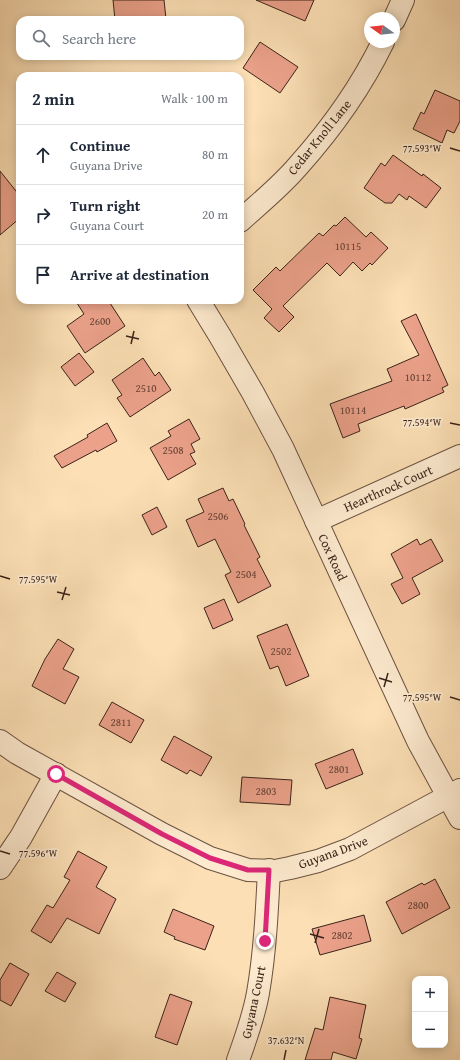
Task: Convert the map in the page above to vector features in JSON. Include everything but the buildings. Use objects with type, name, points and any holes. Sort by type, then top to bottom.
[{"type":"street","points":[[398,12],[403,0]]},
{"type":"street","name":"Cedar Knoll Lane","points":[[244,217],[298,167],[338,117],[380,48]]},
{"type":"street","name":"Cox Road","points":[[200,304],[253,393],[283,449],[418,741],[454,793],[460,818]]},
{"type":"street","name":"Hearthrock Court","points":[[316,521],[460,456]]},
{"type":"street","name":"Guyana Drive","points":[[0,741],[17,753],[162,834],[210,858],[248,870],[290,868],[350,849],[454,793]]},
{"type":"street","points":[[0,868],[21,837],[56,774]]},
{"type":"street","name":"Guyana Court","points":[[238,1060],[246,1039],[258,994],[265,941],[269,870]]},
{"type":"route","points":[[56,774],[162,834],[210,858],[248,870],[269,870],[265,941]]}]
